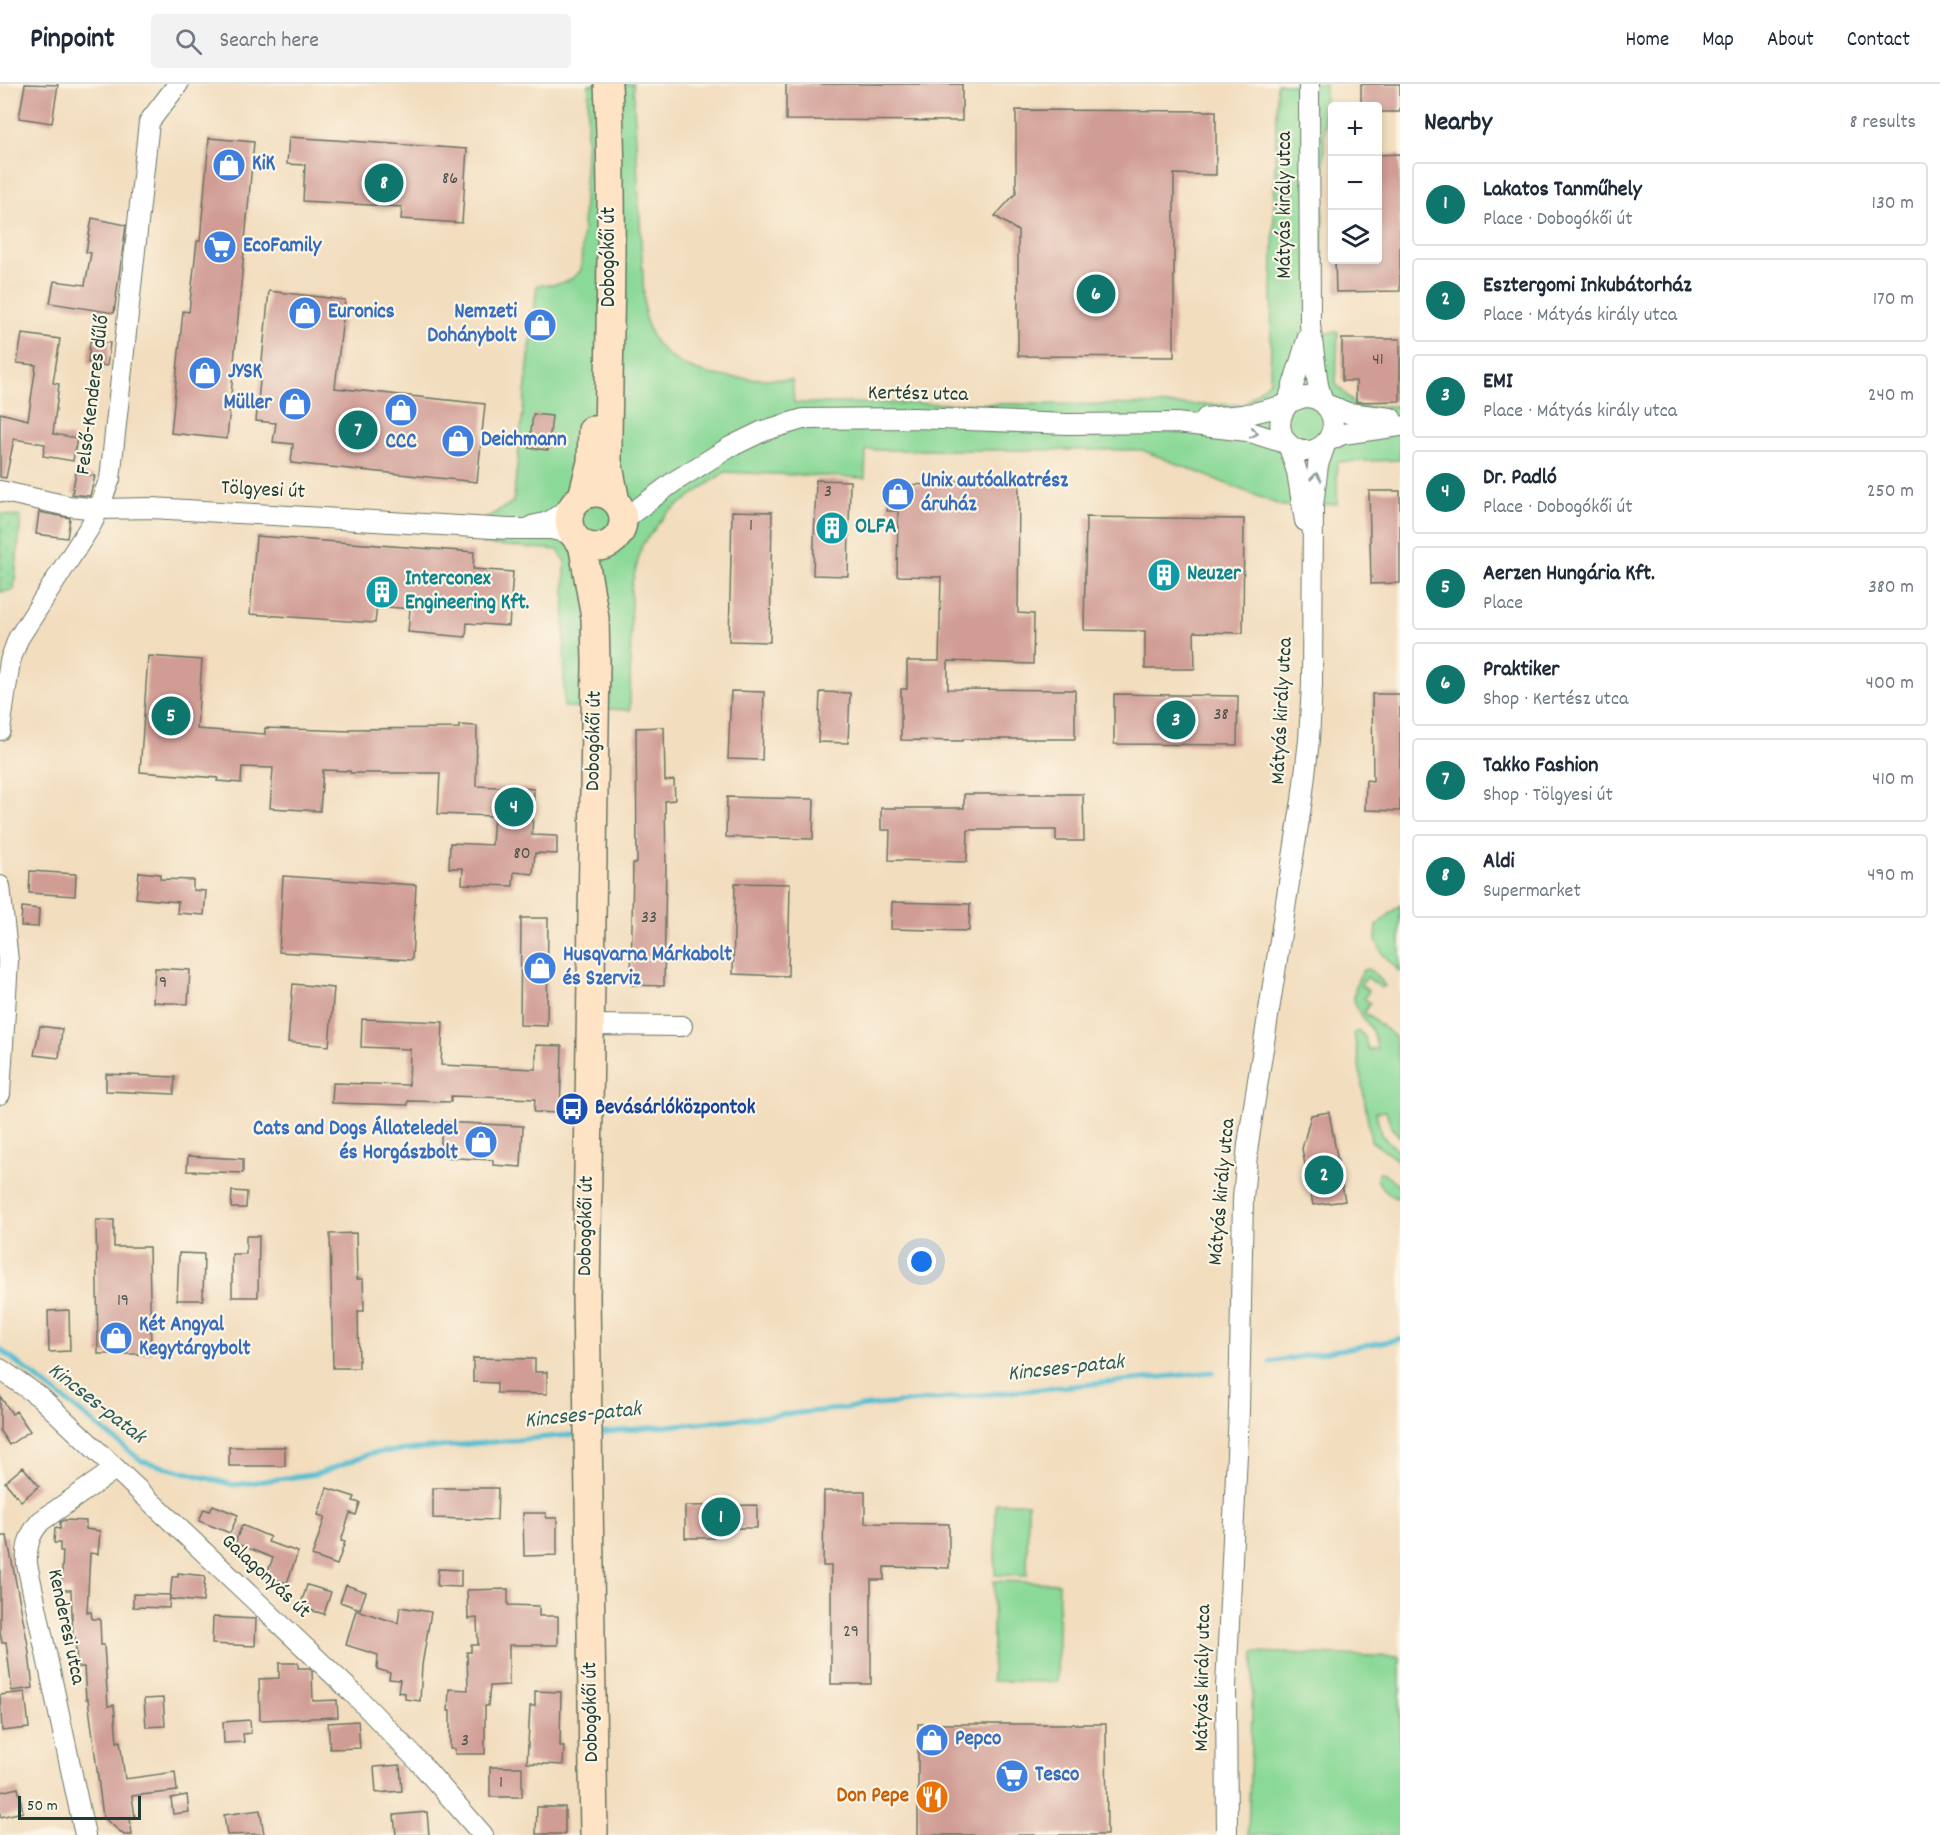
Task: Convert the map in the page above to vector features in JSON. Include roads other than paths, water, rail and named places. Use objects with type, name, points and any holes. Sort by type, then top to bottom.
[{"type":"main road","name":"Dobogókői út","points":[[578,501],[591,462],[608,84]]},
{"type":"main road","name":"Dobogókői út","points":[[608,84],[611,130],[608,461],[620,510]]},
{"type":"main road","points":[[600,493],[609,496],[620,510],[619,535],[587,541],[569,520],[570,512],[578,501],[590,494],[600,493]]},
{"type":"main road","name":"Dobogókői út","points":[[587,541],[595,618],[596,708],[586,1296],[594,1835]]},
{"type":"street","name":"Felső-Kenderes dűlő","points":[[0,730],[10,661],[18,639],[27,622],[68,564],[100,509],[102,496],[110,479],[149,122],[178,84]]},
{"type":"street","name":"Mátyás király utca","points":[[1309,84],[1310,325],[1318,385],[1323,403]]},
{"type":"street","name":"Mátyás király utca","points":[[1289,403],[1310,325]]},
{"type":"street","points":[[1400,420],[1348,413],[1306,397],[1289,403],[1283,410],[1280,428],[1288,444],[1305,451],[1313,450],[1343,434],[1400,426]]},
{"type":"street","name":"Kertész utca","points":[[620,510],[763,430],[803,419],[915,418],[1068,424],[1176,423],[1246,415],[1289,403]]},
{"type":"street","points":[[1323,403],[1332,419],[1332,428],[1326,442]]},
{"type":"street","name":"Kertész utca","points":[[1176,423],[1247,431],[1288,444]]},
{"type":"street","name":"Mátyás király utca","points":[[1227,1835],[1226,1687],[1239,1411],[1243,1198],[1248,1144],[1302,800],[1309,740],[1312,684],[1313,506],[1318,465],[1326,442]]},
{"type":"street","name":"Mátyás király utca","points":[[1288,444],[1297,471],[1311,556]]},
{"type":"street","points":[[110,479],[118,494],[133,508]]},
{"type":"street","name":"Tölgyesi út","points":[[0,490],[69,506],[100,509],[133,508],[551,529],[587,541]]},
{"type":"street","name":"Tölgyesi út","points":[[524,528],[549,522],[578,501]]},
{"type":"street","points":[[0,885],[8,961],[0,1094]]},
{"type":"street","points":[[589,1025],[682,1026]]},
{"type":"street","name":"Galagonyás út","points":[[0,1369],[40,1397],[354,1694],[420,1763],[483,1835]]},
{"type":"street","name":"Kenderesi utca","points":[[85,1835],[26,1551],[34,1528],[41,1521],[115,1469]]},
{"type":"waterway","name":"Kincses-patak","points":[[1270,1362],[1400,1339]]},
{"type":"waterway","name":"Kincses-patak","points":[[0,1349],[142,1461],[234,1485],[317,1474],[372,1453],[581,1434]]},
{"type":"waterway","name":"Kincses-patak","points":[[596,1433],[1213,1372]]},
{"type":"place","name":"KiK","points":[[229,165]]},
{"type":"place","name":"Aldi","points":[[384,183]]},
{"type":"place","name":"EcoFamily","points":[[220,247]]},
{"type":"place","name":"Praktiker","points":[[1096,294]]},
{"type":"place","name":"Euronics","points":[[305,313]]},
{"type":"place","name":"Nemzeti Dohánybolt","points":[[540,325]]},
{"type":"place","name":"JYSK","points":[[205,373]]},
{"type":"place","name":"Müller","points":[[295,404]]},
{"type":"place","name":"CCC","points":[[401,410]]},
{"type":"place","name":"Takko Fashion","points":[[358,430]]},
{"type":"place","name":"Deichmann","points":[[458,441]]},
{"type":"place","name":"Unix autóalkatrész áruház","points":[[898,494]]},
{"type":"place","name":"OLFA","points":[[832,528]]},
{"type":"place","name":"Neuzer","points":[[1164,575]]},
{"type":"place","name":"Interconex Engineering Kft.","points":[[382,592]]},
{"type":"place","name":"Aerzen Hungária Kft.","points":[[171,716]]},
{"type":"place","name":"EMI","points":[[1176,720]]},
{"type":"place","name":"Dr. Padló","points":[[514,807]]},
{"type":"place","name":"Husqvarna Márkabolt és Szerviz","points":[[540,968]]},
{"type":"place","name":"Bevásárlóközpontok","points":[[572,1109]]},
{"type":"place","name":"Cats and Dogs Állateledel és Horgászbolt","points":[[481,1142]]},
{"type":"place","name":"Esztergomi Inkubátorház","points":[[1324,1175]]},
{"type":"place","name":"Két Angyal Kegytárgybolt","points":[[116,1338]]},
{"type":"place","name":"Lakatos Tanműhely","points":[[721,1517]]},
{"type":"place","name":"Pepco","points":[[932,1740]]},
{"type":"place","name":"Tesco","points":[[1012,1776]]},
{"type":"place","name":"Don Pepe","points":[[932,1797]]}]
